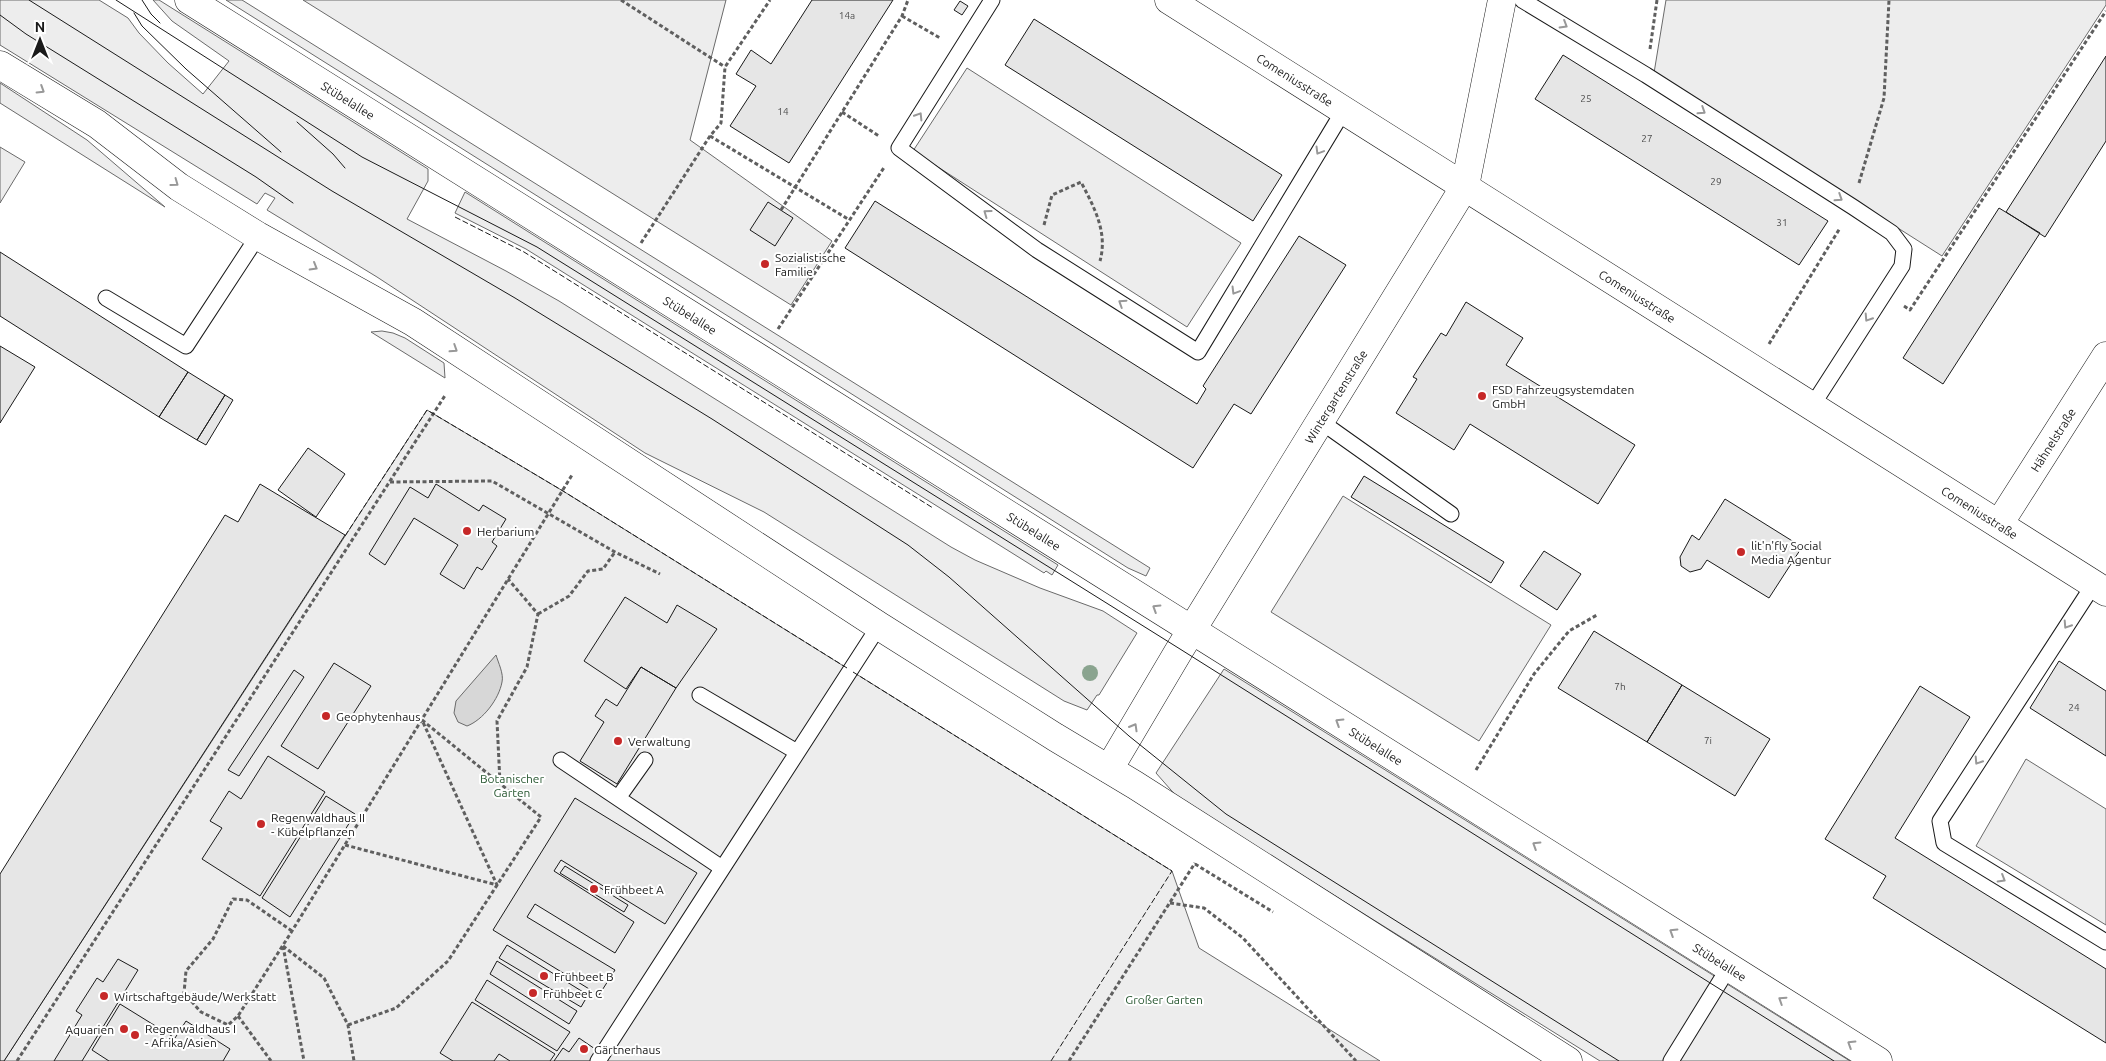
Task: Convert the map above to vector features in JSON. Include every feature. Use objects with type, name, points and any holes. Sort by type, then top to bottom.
[{"type":"main road","name":"Stübelallee","points":[[189,0],[1878,1061]]},
{"type":"main road","name":"Comeniusstraße","points":[[1169,0],[2100,588]]},
{"type":"main road","name":"Wintergartenstraße","points":[[1109,769],[1192,630],[1465,186],[1502,0]]},
{"type":"main road","points":[[0,64],[97,124],[180,187],[258,236],[413,322],[879,626],[1109,769],[1568,1061]]},
{"type":"main road","name":"Hähnelstraße","points":[[1999,524],[2106,356]]},
{"type":"lane","points":[[992,0],[899,148],[1037,250],[1198,352],[1344,110]]},
{"type":"lane","points":[[1522,0],[1646,75],[1892,233],[1904,248],[1902,266],[1812,406]]},
{"type":"lane","points":[[106,298],[186,346],[258,236]]},
{"type":"lane","points":[[1320,421],[1451,514]]},
{"type":"lane","points":[[2100,588],[1940,821],[1944,844],[2106,942]]},
{"type":"lane","points":[[598,1061],[879,626]]},
{"type":"lane","points":[[700,695],[797,752]]},
{"type":"lane","points":[[561,760],[722,868]]},
{"type":"lane","points":[[618,798],[645,760]]},
{"type":"lane","points":[[1671,1061],[1729,967]]},
{"type":"path","points":[[621,0],[724,67]]},
{"type":"path","points":[[641,243],[710,136],[721,123],[724,67],[770,0]]},
{"type":"path","points":[[781,210],[902,16],[908,0]]},
{"type":"path","points":[[1646,75],[1657,0]]},
{"type":"path","points":[[1884,293],[1910,310],[2106,11]]},
{"type":"path","points":[[902,16],[960,50]]},
{"type":"path","points":[[778,329],[848,220],[899,148],[842,112]]},
{"type":"path","points":[[710,136],[848,220]]},
{"type":"path","points":[[1037,250],[1052,195],[1081,182],[1098,215],[1104,247],[1094,285]]},
{"type":"path","points":[[16,1061],[446,394]]},
{"type":"path","points":[[292,931],[247,900],[233,899],[213,939],[186,971],[184,993],[200,1012],[228,1025],[238,1016],[283,946],[572,475]]},
{"type":"path","points":[[390,482],[492,481],[615,552],[660,574]]},
{"type":"path","points":[[500,783],[497,721],[527,667],[538,614],[569,596],[588,571],[603,569],[615,552]]},
{"type":"path","points":[[508,579],[538,614]]},
{"type":"path","points":[[1476,770],[1534,674],[1568,631],[1597,615]]},
{"type":"path","points":[[348,1025],[396,1008],[448,961],[541,817],[422,720]]},
{"type":"path","points":[[422,720],[497,885]]},
{"type":"path","points":[[345,844],[497,885]]},
{"type":"path","points":[[1069,1061],[1195,864]]},
{"type":"path","points":[[1170,903],[1204,908],[1243,938],[1356,1061]]},
{"type":"path","points":[[283,946],[324,978],[348,1025],[354,1061]]},
{"type":"path","points":[[283,946],[304,1061]]},
{"type":"path","points":[[238,1016],[271,1061]]},
{"type":"shaded area","points":[[0,0],[99,0],[128,18],[139,33],[168,63],[203,94],[229,61],[172,21],[153,0],[159,0],[428,169],[428,181],[407,219],[559,301],[951,547],[975,560],[1040,588],[1103,611],[1137,633],[1099,695],[1097,695],[1087,710],[1064,701],[764,512],[645,453],[377,277],[267,210],[275,198],[265,193],[257,204],[0,45]]},
{"type":"shaded area","points":[[226,0],[242,0],[1150,568],[1146,576],[1128,568]]},
{"type":"shaded area","points":[[303,0],[726,0],[690,140],[832,241],[791,305]]},
{"type":"shaded area","points":[[1666,0],[2106,0],[2106,5],[1942,256],[1654,73]]},
{"type":"shaded area","points":[[967,68],[1241,243],[1187,327],[913,151]]},
{"type":"shaded area","points":[[0,83],[87,140],[165,207],[0,103]]},
{"type":"shaded area","points":[[0,147],[25,162],[0,203]]},
{"type":"shaded area","points":[[465,192],[1058,565],[1052,575],[1046,571],[1044,573],[526,249],[455,213]]},
{"type":"shaded area","points":[[382,331],[405,338],[444,363],[445,378],[371,332]]},
{"type":"shaded area","name":"Botanischer Garten","points":[[427,410],[563,491],[1172,871],[1199,948],[1380,1061],[4,1061]]},
{"type":"shaded area","points":[[1343,496],[1551,625],[1479,741],[1271,612]]},
{"type":"shaded area","points":[[496,655],[502,672],[498,695],[479,719],[467,726],[458,722],[454,713],[456,701]]},
{"type":"shaded area","points":[[1224,669],[1850,1061],[1600,1061],[1178,798],[1156,773]]},
{"type":"shaded area","points":[[2026,759],[2106,809],[2106,925],[1976,846]]},
{"type":"building","points":[[812,0],[893,0],[789,163],[730,126],[756,86],[736,74],[751,50],[771,64]]},
{"type":"building","points":[[960,1],[968,6],[962,15],[954,10]]},
{"type":"building","points":[[1034,19],[1282,175],[1253,221],[1005,65]]},
{"type":"building","points":[[1563,55],[1828,221],[1799,265],[1535,99]]},
{"type":"building","points":[[2106,56],[2106,141],[2045,237],[2006,212]]},
{"type":"building","points":[[875,201],[1197,404],[1206,389],[1203,386],[1299,236],[1346,265],[1251,414],[1234,404],[1193,468],[845,248]]},
{"type":"building","points":[[768,202],[793,218],[775,246],[750,230]]},
{"type":"building","points":[[1999,208],[2040,233],[1943,384],[1903,358]]},
{"type":"building","points":[[0,252],[188,372],[159,417],[0,316]]},
{"type":"building","name":"FSD Fahrzeugsystemdaten GmbH","points":[[1466,302],[1523,338],[1506,365],[1635,445],[1598,504],[1470,424],[1454,450],[1396,413],[1417,379],[1413,377],[1441,333],[1446,336]]},
{"type":"building","points":[[0,346],[35,367],[0,423]]},
{"type":"building","points":[[188,372],[225,395],[197,440],[159,417]]},
{"type":"building","points":[[225,395],[233,400],[206,445],[197,440]]},
{"type":"building","points":[[308,448],[345,474],[316,517],[278,490]]},
{"type":"building","points":[[1364,476],[1504,562],[1491,583],[1351,497]]},
{"type":"building","points":[[260,484],[345,535],[4,1061],[0,1061],[0,874],[225,515],[238,522]]},
{"type":"building","name":"Herbarium","points":[[436,484],[479,511],[483,505],[506,519],[492,542],[497,546],[482,570],[477,567],[464,589],[440,574],[458,545],[414,518],[385,565],[369,554],[410,487],[428,498]]},
{"type":"building","name":"lit'n'fly Social Media Agentur","points":[[1725,499],[1802,547],[1769,598],[1707,560],[1701,569],[1690,572],[1681,566],[1680,557],[1692,535],[1699,540]]},
{"type":"building","points":[[1544,551],[1581,574],[1557,610],[1520,586]]},
{"type":"building","points":[[625,597],[667,623],[677,605],[717,629],[676,688],[641,667],[626,689],[584,661]]},
{"type":"building","points":[[1594,631],[1682,685],[1647,742],[1558,688]]},
{"type":"building","points":[[2059,661],[2106,691],[2106,756],[2030,708]]},
{"type":"building","name":"Geophytenhaus","points":[[334,663],[371,686],[318,769],[281,746]]},
{"type":"building","name":"Verwaltung","points":[[641,667],[676,688],[617,784],[580,761],[604,722],[595,716],[606,699],[617,706]]},
{"type":"building","points":[[294,670],[304,677],[239,776],[228,770]]},
{"type":"building","points":[[1682,685],[1770,739],[1735,796],[1647,742]]},
{"type":"building","points":[[1920,686],[1970,717],[1895,838],[2106,969],[2106,1043],[1873,898],[1886,876],[1825,839]]},
{"type":"building","name":"Regenwaldhaus II - Kübelpflanzen","points":[[268,756],[325,792],[260,896],[202,859],[222,828],[210,821],[229,791],[241,799]]},
{"type":"building","points":[[326,796],[355,814],[290,917],[262,898]]},
{"type":"building","points":[[575,798],[697,873],[665,924],[561,860],[554,871],[634,922],[615,953],[535,904],[527,917],[615,970],[599,995],[493,930]]},
{"type":"building","name":"Frühbeet A","points":[[565,866],[628,905],[624,912],[560,873]]},
{"type":"building","name":"Frühbeet B","points":[[507,945],[588,995],[581,1007],[499,958]]},
{"type":"building","name":"Wirtschaftgebäude/Werkstatt","points":[[118,959],[138,970],[82,1061],[54,1061],[82,1015],[76,1011],[97,978],[103,982]]},
{"type":"building","name":"Frühbeet C","points":[[497,961],[577,1011],[569,1024],[490,974]]},
{"type":"building","points":[[487,980],[570,1032],[557,1051],[475,1000]]},
{"type":"building","points":[[472,1002],[555,1054],[550,1061],[510,1061],[499,1054],[494,1061],[453,1061],[440,1053]]},
{"type":"building","name":"Regenwaldhaus I - Afrika/Asien","points":[[120,1004],[175,1038],[186,1021],[230,1049],[223,1061],[109,1061],[92,1050]]},
{"type":"building","name":"Gärtnerhaus","points":[[579,1038],[598,1051],[591,1061],[554,1061],[563,1048],[569,1052]]},
{"type":"tram line","points":[[29,0],[332,191],[515,298],[712,419],[908,545],[949,577],[1129,736],[1226,814],[1619,1061]]},
{"type":"tram line","points":[[116,0],[362,157],[537,247],[1834,1061]]},
{"type":"tram line","points":[[142,0],[151,14],[160,23]]},
{"type":"tram line","points":[[134,13],[142,26],[186,69],[281,152]]},
{"type":"tram line","points":[[0,15],[26,34],[256,177],[293,203]]},
{"type":"tram line","points":[[297,122],[333,154],[345,168]]},
{"type":"fence","points":[[455,217],[524,252],[933,508]]},
{"type":"fence","points":[[345,536],[427,410],[563,491],[847,668]]},
{"type":"fence","points":[[853,672],[1172,871],[1051,1061]]},
{"type":"place","name":"Sozialistische Familie","points":[[765,264]]},
{"type":"place","name":"FSD Fahrzeugsystemdaten GmbH","points":[[1482,396]]},
{"type":"place","name":"Herbarium","points":[[467,531]]},
{"type":"place","name":"lit'n'fly Social Media Agentur","points":[[1741,552]]},
{"type":"place","name":"Geophytenhaus","points":[[326,716]]},
{"type":"place","name":"Verwaltung","points":[[618,741]]},
{"type":"place","name":"Regenwaldhaus II - Kübelpflanzen","points":[[261,824]]},
{"type":"place","name":"Frühbeet A","points":[[594,889]]},
{"type":"place","name":"Frühbeet B","points":[[544,976]]},
{"type":"place","name":"Frühbeet C","points":[[533,993]]},
{"type":"place","name":"Wirtschaftgebäude/Werkstatt","points":[[104,996]]},
{"type":"place","name":"Aquarien","points":[[124,1029]]},
{"type":"place","name":"Regenwaldhaus I - Afrika/Asien","points":[[135,1035]]},
{"type":"place","name":"Gärtnerhaus","points":[[584,1049]]},
{"type":"park label","name":"Großer Garten","points":[[1164,999]]}]
